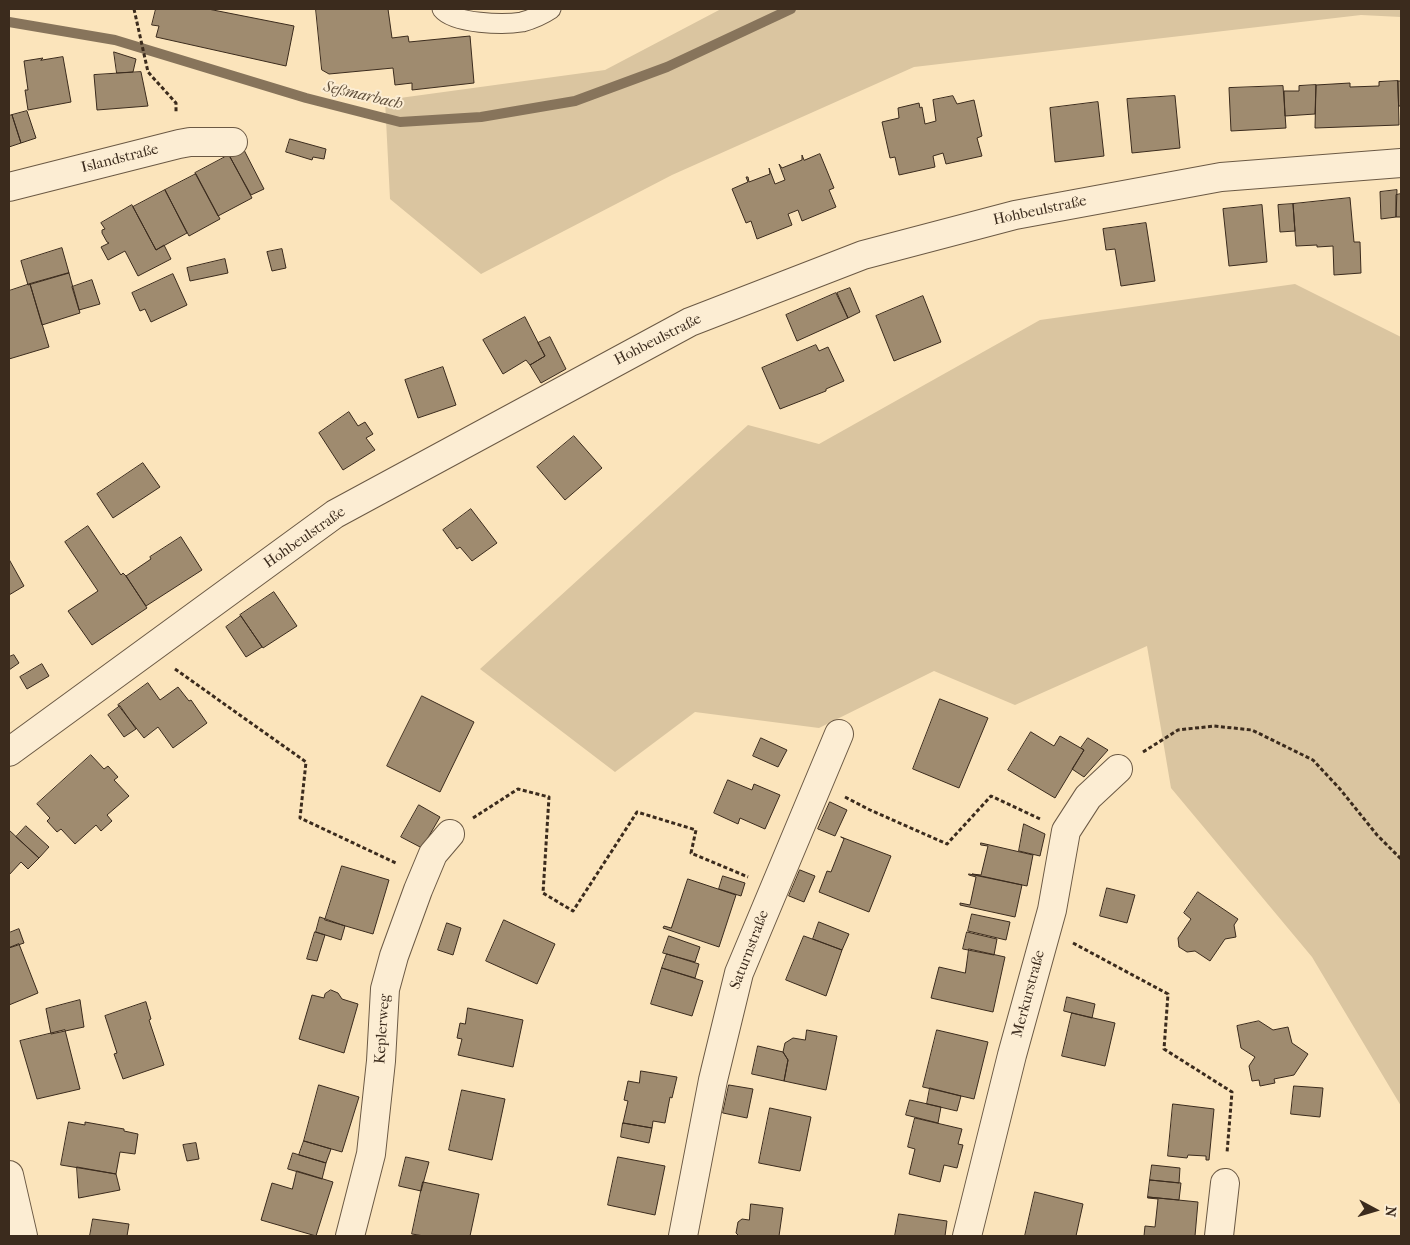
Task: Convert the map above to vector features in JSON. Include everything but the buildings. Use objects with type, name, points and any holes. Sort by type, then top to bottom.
[{"type":"street","name":"Islandstraße","points":[[9,187],[178,144],[190,142],[233,142]]},
{"type":"street","name":"Hohbeulstraße","points":[[9,752],[335,514],[690,322],[863,255],[1015,214],[1221,177],[1401,163]]},
{"type":"street","name":"Saturnstraße","points":[[683,1236],[713,1080],[738,973],[839,734]]},
{"type":"street","name":"Merkurstraße","points":[[967,1236],[1012,1055],[1052,910],[1066,831],[1088,798],[1118,769]]},
{"type":"street","name":"Keplerweg","points":[[350,1236],[371,1154],[381,1062],[386,989],[394,956],[433,854],[450,834]]},
{"type":"street","points":[[9,1175],[12,1207],[23,1236]]},
{"type":"street","points":[[1219,1236],[1225,1183]]},
{"type":"lane","points":[[442,9],[469,22],[497,23],[522,22],[542,15],[551,9]]},
{"type":"path","points":[[134,9],[148,72],[176,103],[178,144]]},
{"type":"path","points":[[148,650],[306,762],[300,818],[425,875]]},
{"type":"path","points":[[1118,769],[1178,730],[1214,726],[1252,730],[1313,760],[1340,789],[1377,835],[1401,859]]},
{"type":"path","points":[[819,783],[870,810],[946,844],[991,796],[1066,831]]},
{"type":"path","points":[[450,834],[518,789],[549,797],[543,893],[573,911],[637,812],[696,830],[691,853],[775,888]]},
{"type":"path","points":[[1046,929],[1168,994],[1164,1049],[1232,1092],[1225,1183]]},
{"type":"shaded area","points":[[721,9],[1401,9],[1401,17],[1361,15],[914,67],[672,175],[481,274],[390,199],[385,100],[605,70]]},
{"type":"shaded area","points":[[1295,284],[1401,337],[1401,1106],[1312,957],[1171,788],[1147,646],[1015,705],[934,671],[819,728],[695,712],[615,772],[480,669],[748,425],[819,444],[1040,320]]},
{"type":"waterway","name":"Seßmarbach","points":[[9,22],[115,40],[306,98],[400,122],[481,117],[575,101],[667,67],[791,9]]}]
